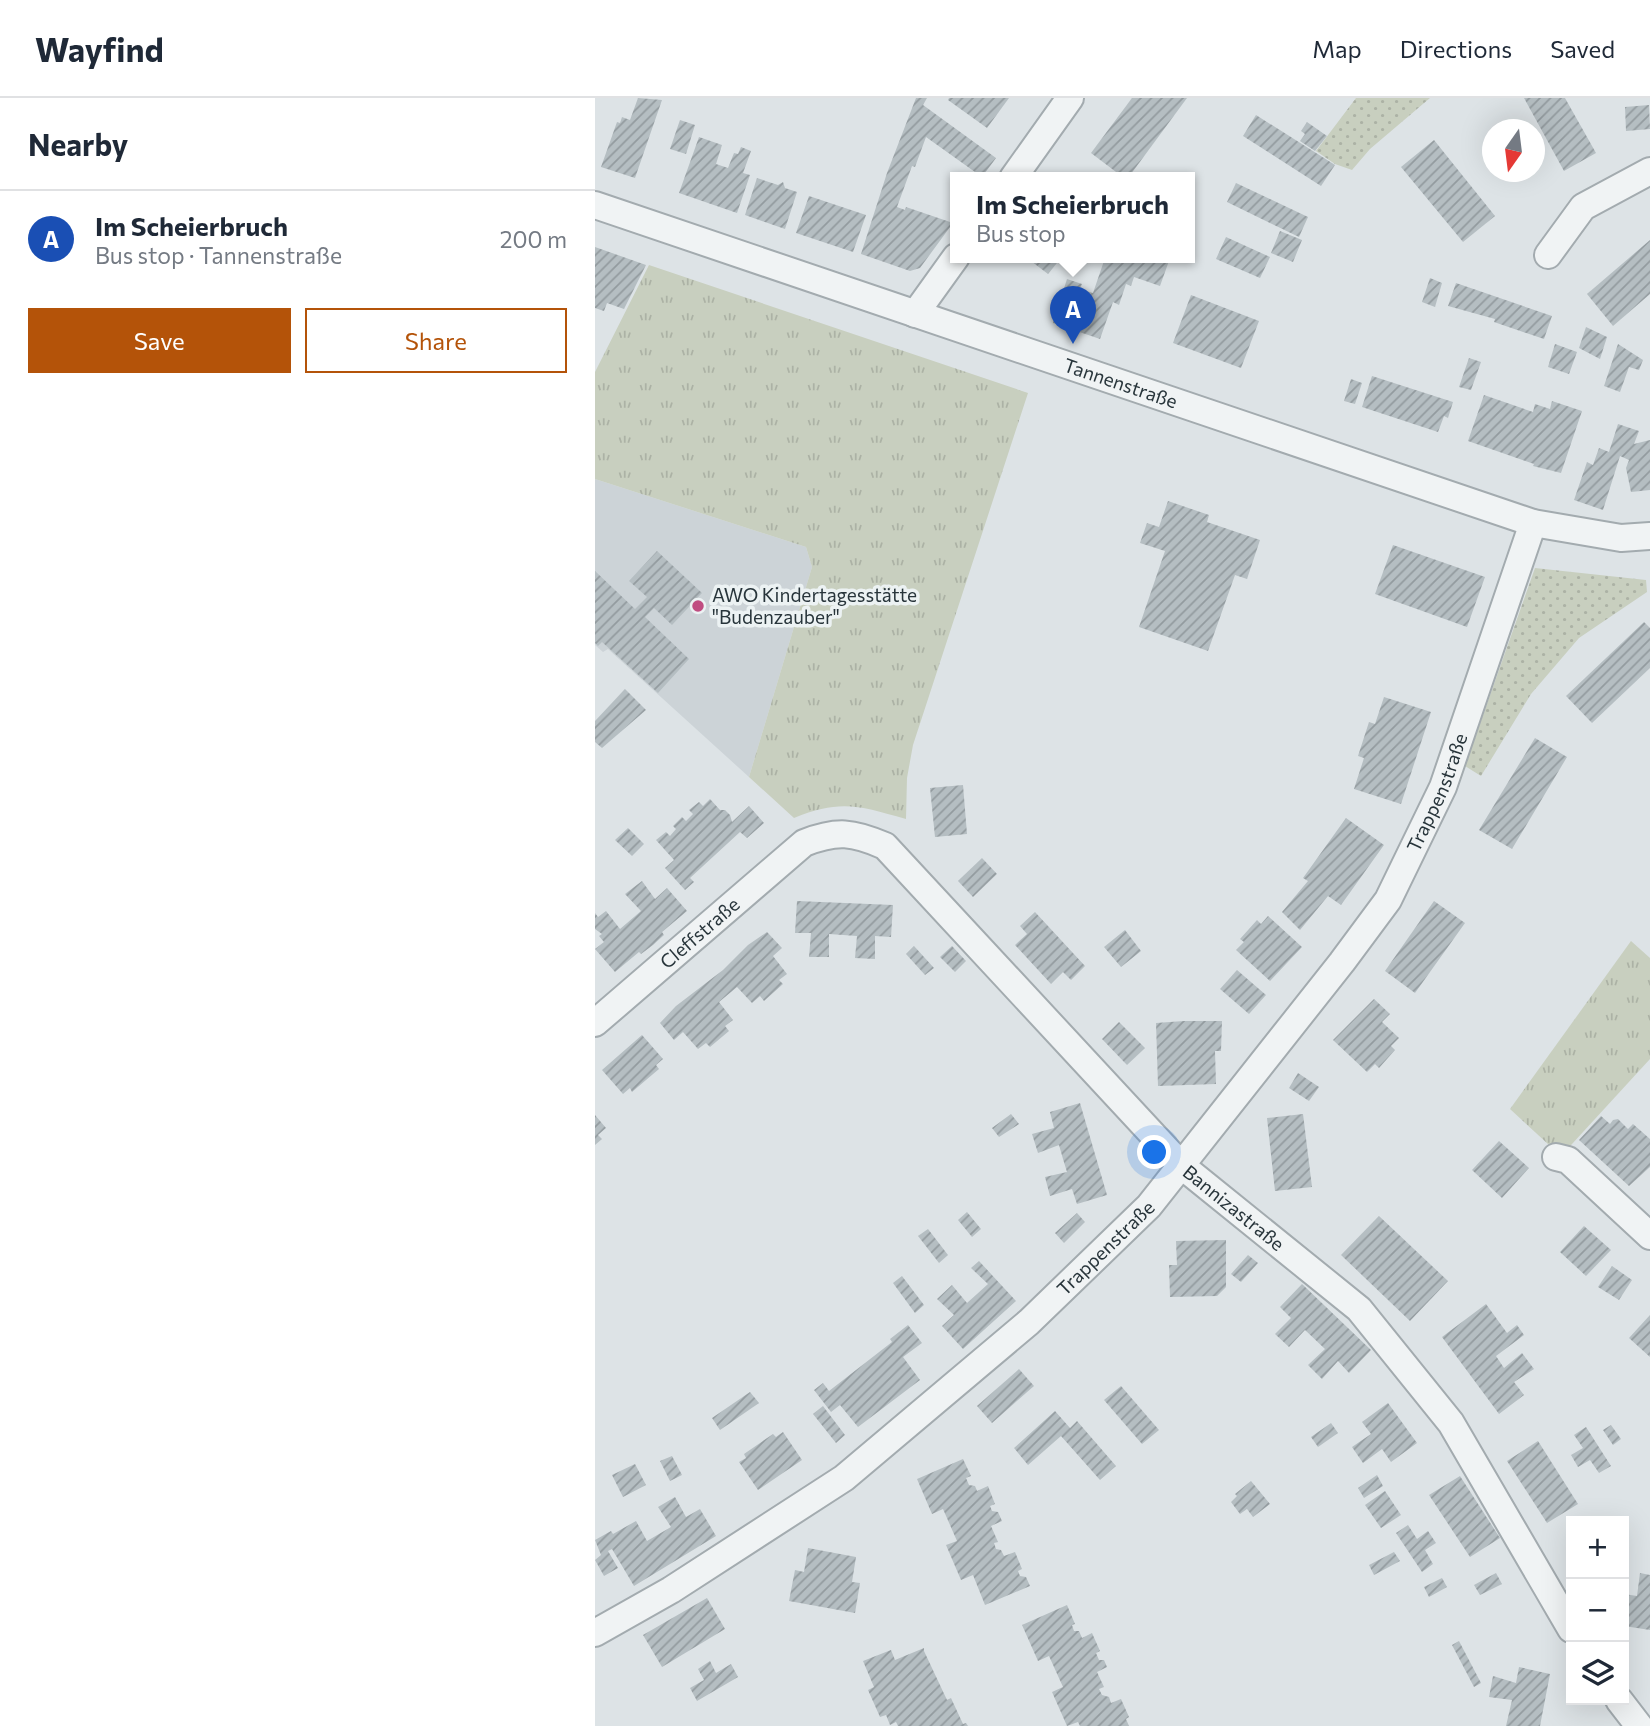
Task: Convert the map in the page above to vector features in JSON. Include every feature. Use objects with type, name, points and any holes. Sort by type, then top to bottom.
[{"type":"street","points":[[1017,172],[1070,98]]},
{"type":"street","points":[[1548,255],[1583,207],[1650,171]]},
{"type":"street","name":"Tannenstraße","points":[[595,205],[1533,523],[1621,538],[1650,536]]},
{"type":"street","points":[[915,314],[952,263]]},
{"type":"street","name":"Trappenstraße","points":[[595,1633],[671,1590],[844,1478],[1029,1322],[1149,1206],[1388,900],[1443,787],[1533,523]]},
{"type":"street","name":"Bannizastraße","points":[[804,843],[824,835],[846,833],[885,846],[1182,1166],[1359,1309],[1451,1423],[1566,1620]]},
{"type":"street","name":"Cleffstraße","points":[[595,1023],[804,843]]},
{"type":"street","points":[[1556,1157],[1568,1160],[1650,1236]]},
{"type":"street","points":[[1623,1705],[1639,1726]]},
{"type":"shaded area","name":"AWO Kindertagesstätte \"Budenzauber\"","points":[[595,479],[806,547],[812,567],[749,777],[608,649],[603,652],[595,645]]},
{"type":"green space","points":[[1356,98],[1430,98],[1370,149],[1352,170],[1335,164],[1316,151]]},
{"type":"green space","points":[[649,265],[1028,393],[913,745],[907,778],[906,819],[850,806],[825,808],[794,818],[749,777],[812,567],[806,547],[595,479],[595,372]]},
{"type":"green space","points":[[1535,568],[1646,580],[1647,592],[1579,638],[1531,694],[1481,776],[1465,766]]},
{"type":"green space","points":[[1631,941],[1650,958],[1650,1059],[1561,1156],[1510,1109]]},
{"type":"building","points":[[638,98],[662,100],[635,178],[601,167],[617,122],[620,123],[622,117],[630,120]]},
{"type":"building","points":[[916,98],[927,98],[923,105],[996,158],[986,172],[975,172],[926,137],[897,207],[905,210],[906,207],[950,222],[950,227],[920,268],[910,271],[861,254],[887,173]]},
{"type":"building","points":[[1009,98],[987,128],[948,100]]},
{"type":"building","points":[[1132,98],[1187,98],[1132,172],[1116,172],[1091,153]]},
{"type":"building","points":[[1524,98],[1565,98],[1596,153],[1564,171],[1545,136],[1545,119],[1536,119]]},
{"type":"building","points":[[1649,105],[1650,129],[1626,131],[1625,107]]},
{"type":"building","points":[[1256,115],[1335,165],[1321,186],[1243,136]]},
{"type":"building","points":[[680,120],[695,125],[686,154],[670,149]]},
{"type":"building","points":[[1307,122],[1327,136],[1315,151],[1300,141],[1305,134],[1301,131]]},
{"type":"building","points":[[699,137],[722,145],[716,164],[728,168],[734,153],[738,154],[741,147],[751,151],[743,173],[750,175],[737,213],[679,193]]},
{"type":"building","points":[[1434,140],[1495,216],[1463,242],[1401,167]]},
{"type":"building","points":[[757,178],[778,185],[783,182],[785,188],[797,192],[785,229],[745,215]]},
{"type":"building","points":[[1236,183],[1308,217],[1299,237],[1227,202]]},
{"type":"building","points":[[809,196],[866,215],[853,252],[796,233]]},
{"type":"building","points":[[1280,231],[1302,240],[1293,262],[1271,253]]},
{"type":"building","points":[[1226,237],[1270,257],[1260,278],[1216,259]]},
{"type":"building","points":[[1650,240],[1650,294],[1613,326],[1587,294]]},
{"type":"building","points":[[595,247],[646,265],[624,309],[607,303],[604,311],[595,308]]},
{"type":"building","points":[[1034,263],[1057,263],[1048,274]]},
{"type":"building","points":[[1103,263],[1168,263],[1160,286],[1134,277],[1131,286],[1126,284],[1119,305],[1113,302],[1100,339],[1053,323],[1067,279],[1082,284],[1080,289],[1093,293]]},
{"type":"building","points":[[1430,278],[1442,283],[1435,307],[1422,302]]},
{"type":"building","points":[[1456,283],[1552,316],[1544,339],[1494,322],[1495,319],[1448,306]]},
{"type":"building","points":[[1191,295],[1259,321],[1241,368],[1173,343]]},
{"type":"building","points":[[1586,327],[1607,337],[1600,359],[1579,348]]},
{"type":"building","points":[[1555,344],[1577,352],[1569,374],[1548,367]]},
{"type":"building","points":[[1618,344],[1643,360],[1639,370],[1629,367],[1620,392],[1604,386]]},
{"type":"building","points":[[1469,358],[1481,362],[1471,390],[1459,387]]},
{"type":"building","points":[[1372,376],[1453,402],[1448,418],[1444,416],[1438,432],[1362,407]]},
{"type":"building","points":[[1351,379],[1362,383],[1355,404],[1344,401]]},
{"type":"building","points":[[1484,395],[1533,412],[1535,404],[1550,409],[1552,401],[1582,411],[1561,473],[1533,466],[1534,464],[1468,441]]},
{"type":"building","points":[[1618,424],[1639,431],[1634,444],[1650,440],[1650,490],[1631,492],[1626,468],[1629,460],[1620,456],[1603,510],[1574,500],[1587,462],[1593,465],[1599,448],[1609,452]]},
{"type":"building","points":[[1168,501],[1209,515],[1207,522],[1260,540],[1247,579],[1235,575],[1208,651],[1139,627],[1165,551],[1140,543],[1147,523],[1159,527]]},
{"type":"building","points":[[1393,545],[1485,577],[1467,627],[1375,594]]},
{"type":"building","points":[[657,551],[702,593],[672,625],[654,608],[645,617],[689,659],[658,693],[602,642],[598,646],[595,643],[595,571],[635,609],[647,597],[629,581]]},
{"type":"building","points":[[1644,622],[1650,628],[1650,668],[1592,723],[1566,696]]},
{"type":"building","points":[[625,689],[646,710],[602,748],[595,742],[595,721]]},
{"type":"building","points":[[1384,697],[1431,712],[1401,804],[1354,789],[1364,758],[1358,756],[1369,722],[1375,724]]},
{"type":"building","points":[[1535,738],[1567,757],[1512,849],[1479,830]]},
{"type":"building","points":[[963,785],[967,834],[935,837],[930,788]]},
{"type":"building","points":[[710,799],[720,810],[725,810],[730,815],[732,822],[749,806],[764,823],[747,838],[740,832],[690,878],[694,882],[685,890],[665,868],[674,860],[656,840],[666,832],[670,836],[676,829],[673,826],[682,817],[686,821],[693,814],[689,810],[699,802],[703,806]]},
{"type":"building","points":[[1346,818],[1384,845],[1341,905],[1328,896],[1300,930],[1282,912],[1308,881],[1303,878]]},
{"type":"building","points":[[628,828],[644,844],[632,856],[615,840]]},
{"type":"building","points":[[982,858],[997,874],[973,897],[958,881]]},
{"type":"building","points":[[642,881],[655,899],[667,888],[687,911],[662,932],[664,935],[653,945],[641,954],[639,952],[615,972],[595,949],[604,942],[599,936],[602,934],[595,929],[595,913],[598,917],[606,911],[620,929],[641,911],[625,894]]},
{"type":"building","points":[[797,901],[893,905],[891,937],[875,936],[875,959],[855,958],[857,936],[829,934],[829,957],[809,957],[811,933],[795,933]]},
{"type":"building","points":[[1434,901],[1465,923],[1415,993],[1385,971]]},
{"type":"building","points":[[1035,912],[1085,966],[1071,980],[1063,972],[1051,984],[1015,945],[1027,934],[1020,926]]},
{"type":"building","points":[[1268,916],[1302,947],[1270,981],[1236,950],[1244,942],[1240,939],[1257,920],[1261,924]]},
{"type":"building","points":[[1125,930],[1141,951],[1121,967],[1104,947]]},
{"type":"building","points":[[767,932],[782,948],[773,956],[787,974],[779,980],[783,984],[764,1001],[760,996],[752,1003],[737,987],[719,1002],[733,1020],[725,1026],[729,1031],[710,1047],[706,1043],[698,1049],[683,1032],[674,1040],[660,1023],[676,1006]]},
{"type":"building","points":[[914,946],[934,968],[925,975],[906,954]]},
{"type":"building","points":[[952,946],[966,961],[955,972],[940,957]]},
{"type":"building","points":[[1237,970],[1266,995],[1249,1014],[1220,989]]},
{"type":"building","points":[[1374,999],[1390,1014],[1382,1022],[1399,1038],[1391,1046],[1395,1050],[1379,1068],[1375,1064],[1367,1072],[1333,1040]]},
{"type":"building","points":[[1222,1021],[1221,1051],[1215,1051],[1216,1084],[1158,1086],[1156,1023]]},
{"type":"building","points":[[1119,1022],[1145,1048],[1127,1065],[1102,1039]]},
{"type":"building","points":[[642,1035],[663,1059],[656,1065],[659,1069],[632,1092],[630,1088],[623,1094],[602,1070]]},
{"type":"building","points":[[1298,1073],[1319,1087],[1309,1101],[1289,1088]]},
{"type":"building","points":[[1080,1103],[1107,1195],[1077,1204],[1072,1189],[1050,1196],[1045,1177],[1067,1172],[1059,1145],[1038,1153],[1032,1134],[1054,1128],[1050,1112]]},
{"type":"building","points":[[1011,1114],[1019,1124],[999,1137],[992,1128]]},
{"type":"building","points":[[1303,1114],[1312,1187],[1275,1191],[1267,1118]]},
{"type":"building","points":[[595,1115],[606,1128],[598,1135],[602,1139],[595,1145]]},
{"type":"building","points":[[1601,1116],[1610,1124],[1618,1119],[1628,1129],[1633,1124],[1650,1139],[1650,1167],[1629,1186],[1579,1140]]},
{"type":"building","points":[[1499,1141],[1529,1168],[1502,1198],[1472,1170]]},
{"type":"building","points":[[967,1212],[981,1229],[972,1237],[958,1220]]},
{"type":"building","points":[[1077,1213],[1085,1222],[1064,1243],[1055,1233]]},
{"type":"building","points":[[1379,1216],[1448,1281],[1410,1321],[1341,1255]]},
{"type":"building","points":[[1584,1226],[1611,1250],[1586,1276],[1560,1252]]},
{"type":"building","points":[[928,1229],[948,1255],[939,1263],[918,1236]]},
{"type":"building","points":[[1226,1240],[1226,1287],[1217,1296],[1170,1297],[1169,1265],[1177,1265],[1176,1241]]},
{"type":"building","points":[[1248,1255],[1258,1263],[1241,1282],[1231,1274]]},
{"type":"building","points":[[979,1261],[1016,1301],[963,1349],[942,1326],[954,1315],[937,1299],[952,1285],[967,1303],[977,1294],[988,1284],[971,1268]]},
{"type":"building","points":[[1612,1266],[1632,1280],[1619,1300],[1598,1287]]},
{"type":"building","points":[[902,1276],[924,1305],[915,1313],[893,1283]]},
{"type":"building","points":[[1302,1284],[1371,1350],[1349,1373],[1338,1361],[1322,1379],[1308,1365],[1325,1349],[1305,1330],[1289,1347],[1275,1334],[1291,1318],[1280,1307]]},
{"type":"building","points":[[1486,1304],[1507,1333],[1517,1325],[1524,1335],[1496,1356],[1504,1368],[1522,1353],[1534,1369],[1514,1382],[1524,1395],[1499,1414],[1442,1337]]},
{"type":"building","points":[[1650,1315],[1650,1357],[1629,1338]]},
{"type":"building","points":[[908,1325],[922,1343],[903,1357],[920,1380],[858,1427],[840,1405],[831,1412],[814,1390],[823,1383],[829,1391],[892,1342],[890,1339]]},
{"type":"building","points":[[1019,1369],[1034,1386],[992,1423],[977,1406]]},
{"type":"building","points":[[1121,1386],[1159,1430],[1142,1444],[1104,1400]]},
{"type":"building","points":[[750,1392],[759,1403],[720,1430],[712,1418]]},
{"type":"building","points":[[1388,1403],[1417,1443],[1391,1462],[1382,1449],[1363,1463],[1352,1447],[1371,1434],[1362,1422]]},
{"type":"building","points":[[823,1406],[845,1435],[836,1443],[813,1414]]},
{"type":"building","points":[[1055,1411],[1070,1428],[1077,1421],[1116,1466],[1100,1480],[1061,1436],[1028,1465],[1014,1448]]},
{"type":"building","points":[[1331,1423],[1338,1433],[1318,1447],[1311,1437]]},
{"type":"building","points":[[1611,1425],[1621,1439],[1613,1445],[1603,1430]]},
{"type":"building","points":[[1586,1427],[1611,1466],[1599,1473],[1590,1460],[1578,1467],[1571,1455],[1583,1448],[1574,1435]]},
{"type":"building","points":[[783,1432],[802,1460],[758,1490],[739,1462],[746,1458],[744,1454],[773,1434],[776,1437]]},
{"type":"building","points":[[1538,1441],[1578,1504],[1547,1523],[1507,1461]]},
{"type":"building","points":[[672,1456],[682,1475],[670,1481],[660,1461]]},
{"type":"building","points":[[963,1459],[971,1476],[966,1478],[969,1485],[975,1486],[977,1491],[988,1486],[995,1504],[990,1506],[992,1511],[998,1512],[1002,1521],[991,1526],[998,1542],[994,1543],[996,1549],[1001,1550],[1004,1556],[1015,1552],[1022,1569],[1018,1571],[1020,1576],[1026,1577],[1030,1586],[985,1605],[973,1575],[961,1580],[946,1545],[957,1541],[943,1509],[932,1514],[917,1479]]},
{"type":"building","points":[[635,1464],[646,1485],[623,1497],[612,1475]]},
{"type":"building","points":[[1377,1475],[1383,1486],[1364,1498],[1358,1488]]},
{"type":"building","points":[[1460,1476],[1500,1538],[1470,1557],[1429,1495]]},
{"type":"building","points":[[1251,1481],[1270,1504],[1253,1517],[1247,1509],[1240,1514],[1231,1502],[1237,1496],[1235,1494]]},
{"type":"building","points":[[1385,1491],[1401,1515],[1381,1528],[1365,1505]]},
{"type":"building","points":[[675,1497],[686,1517],[700,1509],[716,1536],[634,1586],[612,1549],[608,1551],[618,1568],[604,1576],[595,1560],[601,1555],[595,1540],[611,1531],[613,1534],[636,1521],[647,1541],[671,1527],[658,1507]]},
{"type":"building","points":[[1408,1525],[1417,1539],[1428,1531],[1436,1543],[1425,1550],[1433,1564],[1422,1572],[1396,1533]]},
{"type":"building","points":[[808,1548],[856,1557],[852,1582],[860,1583],[855,1613],[789,1601],[795,1570],[804,1572]]},
{"type":"building","points":[[1394,1552],[1400,1561],[1374,1575],[1369,1565]]},
{"type":"building","points":[[1496,1573],[1502,1584],[1480,1595],[1474,1585]]},
{"type":"building","points":[[1640,1573],[1650,1575],[1650,1630],[1629,1627],[1629,1595],[1637,1596]]},
{"type":"building","points":[[1442,1578],[1447,1587],[1429,1597],[1424,1587]]},
{"type":"building","points":[[707,1598],[725,1629],[662,1667],[643,1635]]},
{"type":"building","points":[[1067,1605],[1075,1624],[1072,1625],[1074,1631],[1079,1631],[1082,1638],[1092,1633],[1100,1651],[1096,1653],[1099,1660],[1104,1660],[1107,1667],[1097,1672],[1104,1687],[1099,1689],[1102,1695],[1109,1697],[1111,1703],[1121,1699],[1129,1717],[1126,1719],[1129,1726],[1080,1726],[1078,1722],[1067,1726],[1052,1692],[1063,1687],[1049,1656],[1038,1661],[1022,1625]]},
{"type":"building","points":[[1459,1641],[1481,1683],[1474,1687],[1452,1645]]},
{"type":"building","points":[[924,1648],[947,1700],[951,1698],[963,1724],[968,1726],[898,1726],[896,1722],[890,1725],[886,1715],[880,1717],[868,1690],[874,1687],[863,1661],[891,1650],[895,1660]]},
{"type":"building","points":[[710,1661],[716,1673],[731,1664],[738,1677],[697,1701],[690,1688],[704,1680],[698,1669]]},
{"type":"building","points":[[1519,1667],[1550,1674],[1540,1726],[1506,1726],[1512,1700],[1489,1697],[1493,1676],[1516,1683]]},
{"type":"place","name":"Im Scheierbruch","points":[[1073,344]]},
{"type":"place","name":"AWO Kindertagesstätte \"Budenzauber\"","points":[[698,606]]}]
